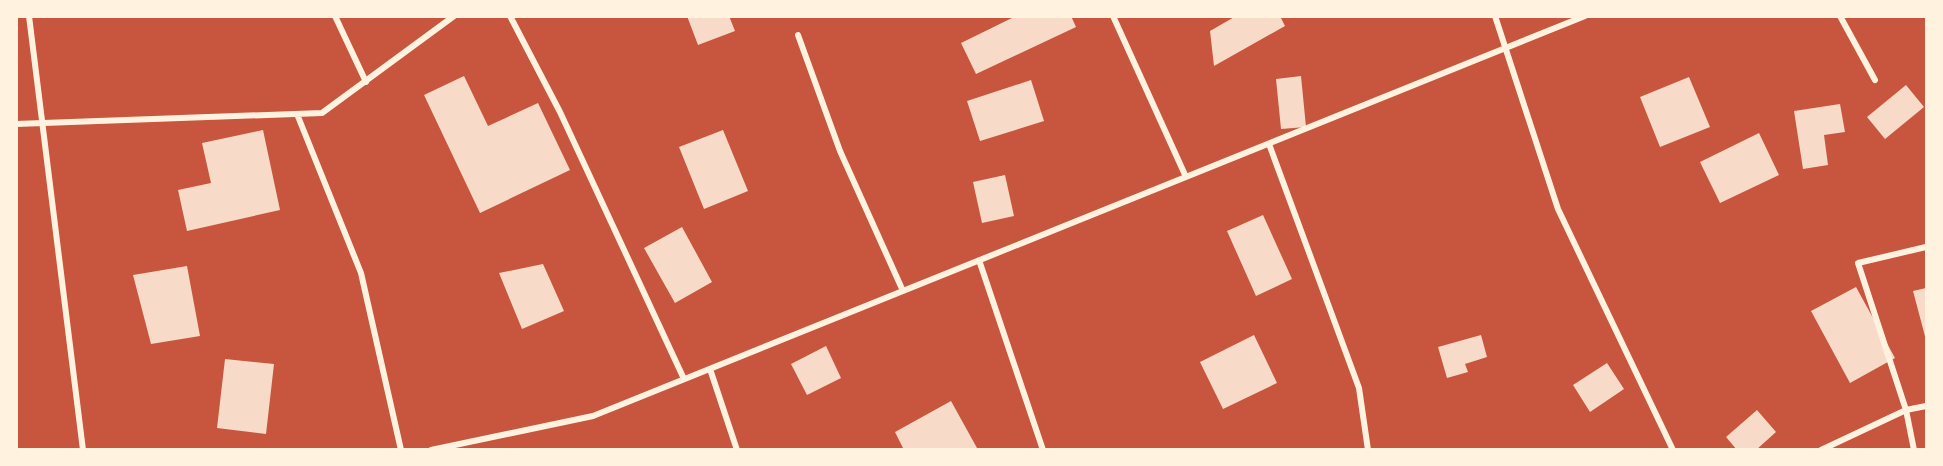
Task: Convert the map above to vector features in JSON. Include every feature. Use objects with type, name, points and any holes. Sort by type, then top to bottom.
[{"type":"street","points":[[28,16],[83,450]]},
{"type":"street","points":[[335,16],[366,82]]},
{"type":"street","points":[[16,124],[322,113],[454,16]]},
{"type":"street","points":[[510,16],[560,111],[684,379]]},
{"type":"street","points":[[1113,16],[1186,177]]},
{"type":"street","points":[[1495,16],[1558,209],[1673,450]]},
{"type":"street","points":[[431,450],[593,416],[1585,16]]},
{"type":"street","points":[[1840,16],[1875,80]]},
{"type":"street","points":[[798,35],[840,151],[903,291]]},
{"type":"street","points":[[297,114],[361,273],[401,450]]},
{"type":"street","points":[[1269,144],[1359,388],[1368,450]]},
{"type":"street","points":[[1914,450],[1906,410],[1858,263],[1926,248]]},
{"type":"street","points":[[979,260],[1044,450]]},
{"type":"street","points":[[710,369],[738,450]]},
{"type":"street","points":[[1821,450],[1906,410],[1926,406]]},
{"type":"building","points":[[687,16],[729,16],[735,31],[698,45]]},
{"type":"building","points":[[1016,16],[1071,16],[1076,27],[976,74],[961,43]]},
{"type":"building","points":[[1236,16],[1280,16],[1285,26],[1214,66],[1210,31]]},
{"type":"building","points":[[464,76],[488,126],[538,103],[570,170],[480,213],[424,95]]},
{"type":"building","points":[[1301,76],[1306,127],[1281,129],[1276,79]]},
{"type":"building","points":[[1689,77],[1710,127],[1660,147],[1640,97]]},
{"type":"building","points":[[1031,80],[1044,121],[980,141],[967,101]]},
{"type":"building","points":[[1906,85],[1924,107],[1885,139],[1867,117]]},
{"type":"building","points":[[1840,104],[1845,132],[1824,135],[1828,165],[1803,169],[1794,111]]},
{"type":"building","points":[[263,130],[280,210],[187,231],[178,190],[211,183],[202,143]]},
{"type":"building","points":[[723,130],[748,191],[704,209],[679,147]]},
{"type":"building","points":[[1759,133],[1779,175],[1720,203],[1700,162]]},
{"type":"building","points":[[1005,175],[1014,216],[982,223],[973,182]]},
{"type":"building","points":[[1263,215],[1292,279],[1256,296],[1227,231]]},
{"type":"building","points":[[682,227],[712,282],[675,303],[644,248]]},
{"type":"building","points":[[543,264],[564,311],[522,329],[499,273]]},
{"type":"building","points":[[187,266],[200,336],[151,344],[133,275]]},
{"type":"building","points":[[1856,287],[1895,358],[1850,383],[1811,311]]},
{"type":"building","points":[[1926,288],[1926,340],[1913,291]]},
{"type":"building","points":[[1254,335],[1277,383],[1223,409],[1200,362]]},
{"type":"building","points":[[1481,335],[1487,357],[1465,364],[1468,372],[1447,378],[1438,347]]},
{"type":"building","points":[[826,346],[841,378],[807,395],[791,364]]},
{"type":"building","points":[[225,359],[274,364],[266,434],[217,428]]},
{"type":"building","points":[[1607,363],[1624,389],[1590,412],[1573,385]]},
{"type":"building","points":[[951,401],[977,448],[904,450],[895,432]]},
{"type":"building","points":[[1757,410],[1776,432],[1756,450],[1737,450],[1726,437]]}]
